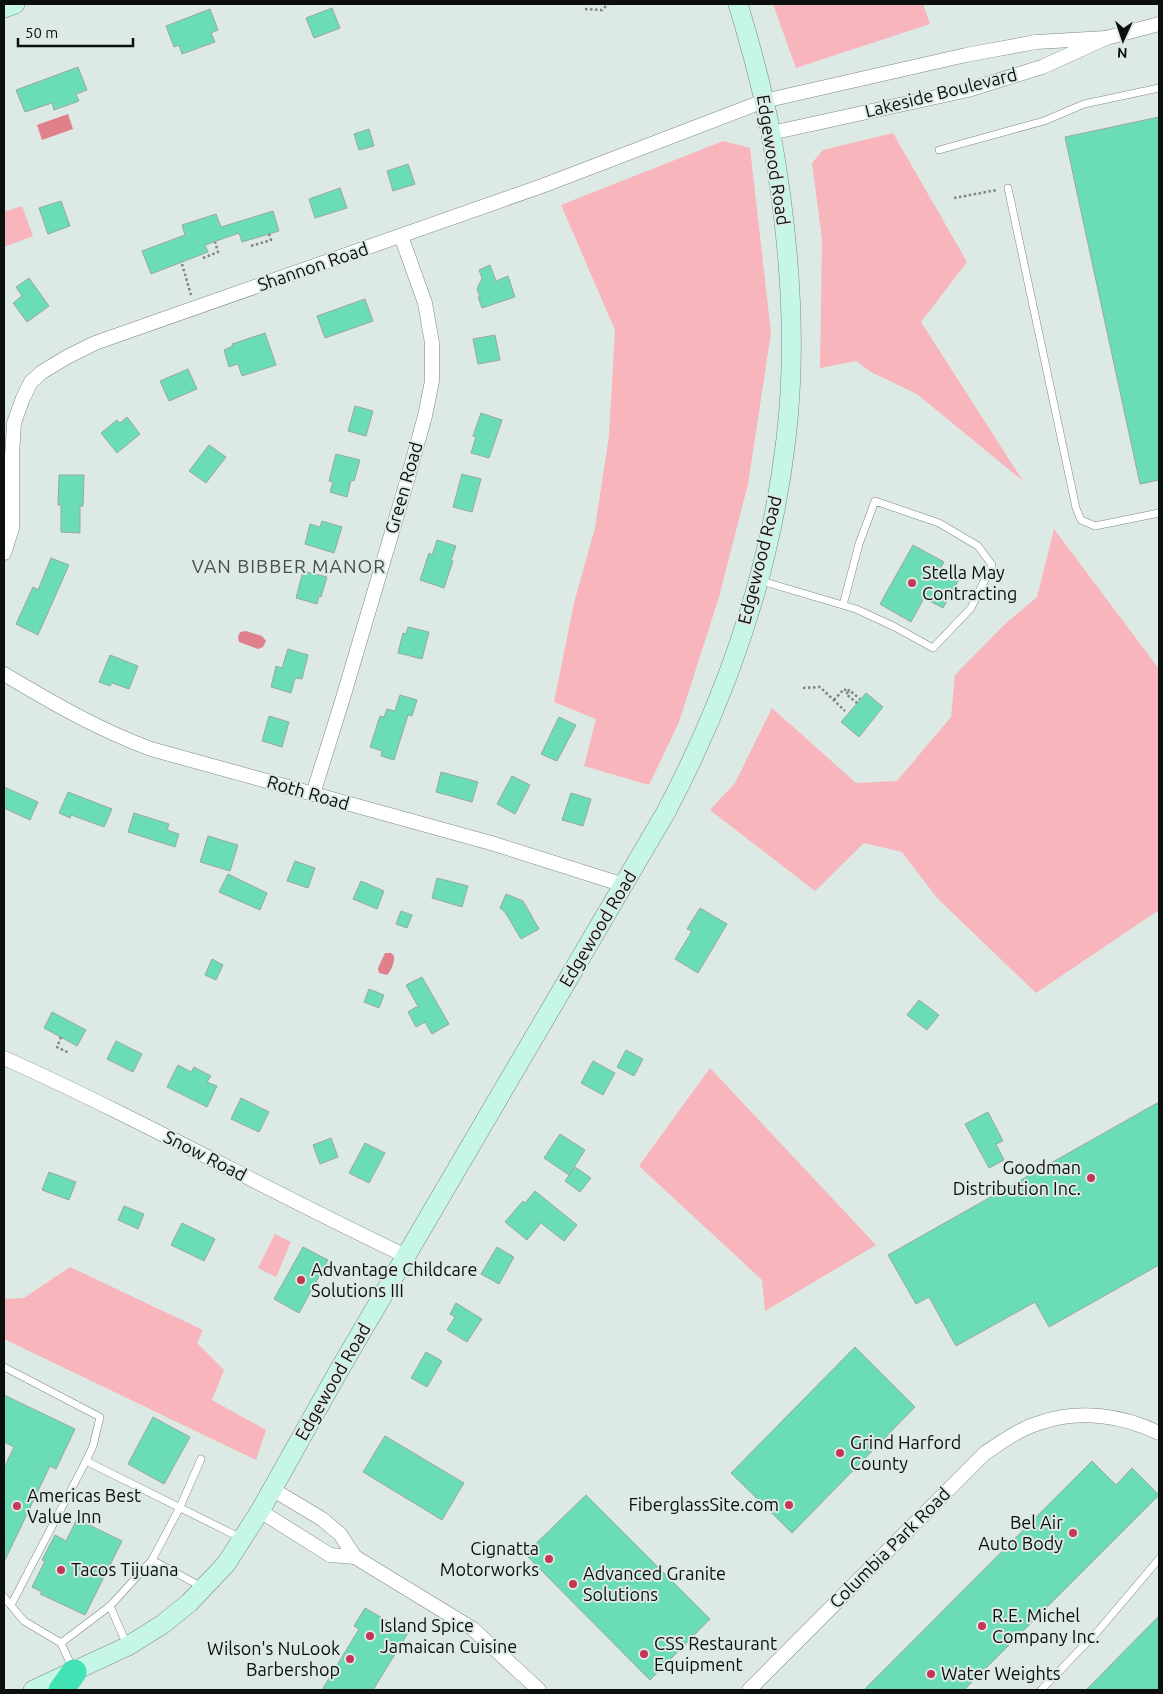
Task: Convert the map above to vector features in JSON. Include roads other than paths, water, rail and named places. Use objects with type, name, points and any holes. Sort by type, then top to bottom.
[{"type":"street","points":[[4,8],[14,4]]},
{"type":"street","name":"Edgewood Road","points":[[33,1690],[68,1681],[163,1624],[205,1588],[244,1539],[406,1256],[624,885],[686,774],[715,712],[758,580],[776,501],[786,439],[790,391],[790,293],[786,244],[771,133],[738,4]]},
{"type":"street","name":"Lakeside Boulevard","points":[[771,133],[968,90],[1042,67],[1106,38],[1159,24]]},
{"type":"street","name":"Lakeside Boulevard","points":[[764,101],[975,53],[1036,42],[1106,38]]},
{"type":"street","name":"Shannon Road","points":[[4,553],[12,528],[14,423],[31,382],[55,364],[95,343],[542,186],[764,101]]},
{"type":"street","name":"Green Road","points":[[312,794],[346,690],[405,488],[425,416],[432,380],[432,342],[424,303],[401,236]]},
{"type":"street","name":"Roth Road","points":[[4,674],[123,739],[152,749],[491,843],[624,885]]},
{"type":"street","name":"Snow Road","points":[[4,1058],[406,1256]]},
{"type":"street","name":"Columbia Park Road","points":[[749,1690],[984,1453],[1012,1435],[1039,1422],[1086,1414],[1118,1418],[1143,1425],[1159,1433]]},
{"type":"street","points":[[272,1489],[322,1519],[340,1534],[355,1557],[473,1629],[539,1690]]},
{"type":"street","points":[[260,1511],[330,1555],[355,1557]]},
{"type":"lane","points":[[939,150],[1044,121],[1084,104],[1159,88]]},
{"type":"lane","points":[[1008,188],[1074,498],[1081,520],[1095,526],[1159,513]]},
{"type":"lane","points":[[758,580],[843,605],[895,628],[933,648],[971,608],[992,565],[978,546],[939,523],[875,501],[859,544],[843,605]]},
{"type":"lane","points":[[4,1367],[100,1417],[93,1446],[86,1461],[11,1605]]},
{"type":"lane","points":[[61,1643],[110,1606],[152,1560],[180,1507],[201,1459]]},
{"type":"lane","points":[[86,1461],[244,1539]]},
{"type":"lane","points":[[1041,1690],[1098,1631],[1159,1559]]},
{"type":"lane","points":[[152,1560],[205,1588]]},
{"type":"lane","points":[[4,1597],[24,1621],[61,1643],[68,1681]]},
{"type":"lane","points":[[110,1606],[128,1646]]},
{"type":"place","name":"Stella May Contracting","points":[[912,583]]},
{"type":"place","name":"Goodman Distribution Inc.","points":[[1091,1178]]},
{"type":"place","name":"Advantage Childcare Solutions III","points":[[301,1280]]},
{"type":"place","name":"Grind Harford County","points":[[840,1453]]},
{"type":"place","name":"FiberglassSite.com","points":[[789,1505]]},
{"type":"place","name":"Americas Best Value Inn","points":[[17,1506]]},
{"type":"place","name":"Bel Air Auto Body","points":[[1073,1533]]},
{"type":"place","name":"Cignatta Motorworks","points":[[549,1559]]},
{"type":"place","name":"Tacos Tijuana","points":[[61,1570]]},
{"type":"place","name":"Advanced Granite Solutions","points":[[573,1584]]},
{"type":"place","name":"R.E. Michel Company Inc.","points":[[982,1626]]},
{"type":"place","name":"Island Spice Jamaican Cuisine","points":[[370,1636]]},
{"type":"place","name":"CSS Restaurant Equipment","points":[[644,1654]]},
{"type":"place","name":"Wilson's NuLook Barbershop","points":[[350,1659]]},
{"type":"place","name":"Water Weights","points":[[931,1674]]},
{"type":"district","name":"VAN BIBBER MANOR","points":[[289,566]]}]
